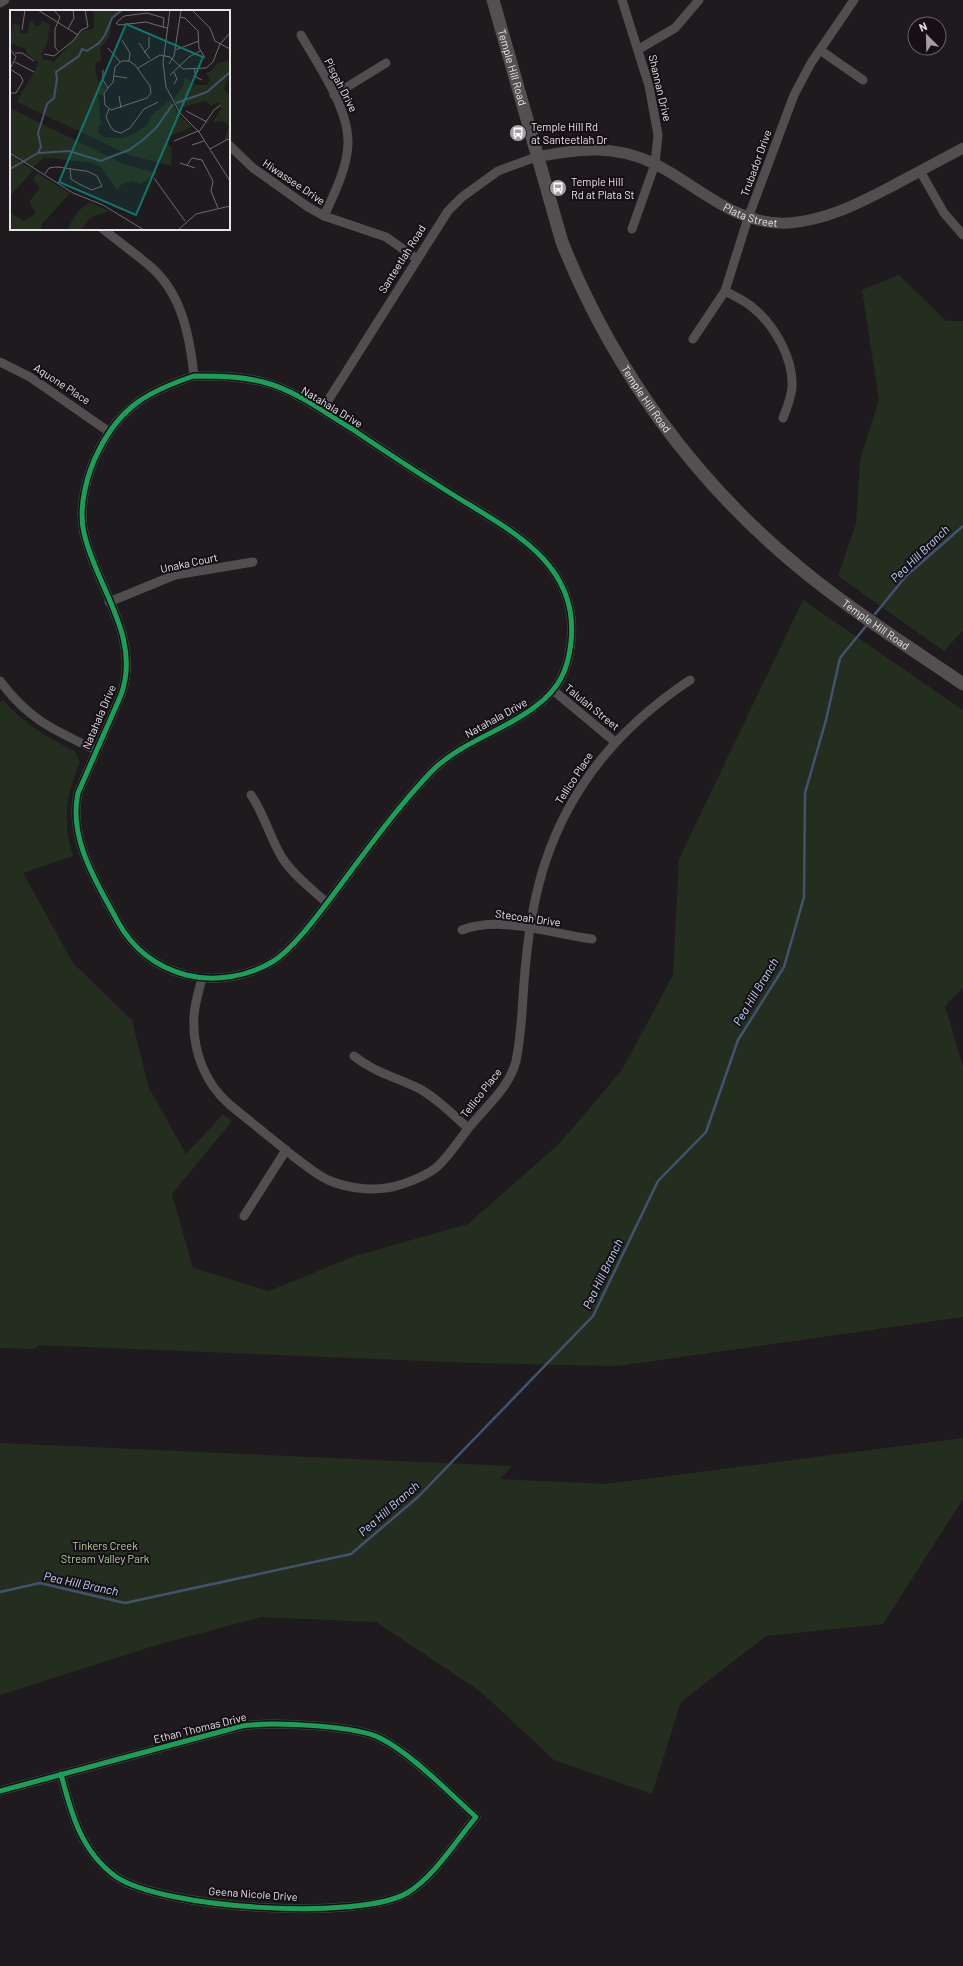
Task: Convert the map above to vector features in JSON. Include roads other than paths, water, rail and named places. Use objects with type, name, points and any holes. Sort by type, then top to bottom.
[{"type":"main road","name":"Temple Hill Road","points":[[493,0],[536,157],[562,242],[594,314],[613,349],[653,411],[691,459],[753,526],[801,569],[877,625],[963,684]]},
{"type":"street","points":[[0,3],[5,0]]},
{"type":"street","name":"Shannan Drive","points":[[622,0],[639,49],[657,120],[658,135],[655,164],[632,229]]},
{"type":"street","points":[[639,49],[675,28],[699,0]]},
{"type":"street","name":"Trubador Drive","points":[[693,339],[725,291],[748,218],[794,95],[811,62],[854,0]]},
{"type":"street","name":"Pisgah Drive","points":[[301,35],[334,95],[346,124],[348,145],[340,177],[324,216]]},
{"type":"street","points":[[820,50],[863,80]]},
{"type":"street","points":[[334,95],[386,63]]},
{"type":"street","name":"Hiwassee Drive","points":[[230,146],[241,158],[274,183],[324,216],[386,237],[417,259]]},
{"type":"street","name":"Plata Street","points":[[536,157],[573,150],[621,152],[655,164],[724,208],[748,218],[787,223],[827,217],[848,209],[963,148]]},
{"type":"street","name":"Santeetlah Road","points":[[322,410],[448,211],[462,196],[498,171],[536,157]]},
{"type":"street","points":[[920,170],[944,213],[963,236]]},
{"type":"street","points":[[104,230],[152,268],[166,284],[180,309],[185,324],[191,350],[194,376]]},
{"type":"street","points":[[725,291],[752,307],[769,326],[784,350],[791,374],[792,388],[783,418]]},
{"type":"street","name":"Aquone Place","points":[[0,362],[30,377],[108,431]]},
{"type":"street","name":"Natahala Drive","points":[[194,376],[241,377],[265,382],[280,388],[322,410],[500,525],[534,549],[547,561],[565,590],[572,618],[570,647],[560,683],[554,691],[535,708],[473,741],[437,766],[393,816],[327,903],[281,956],[270,963],[233,976],[202,978],[172,970],[147,957],[136,947],[123,930],[91,872],[79,837],[76,821],[76,804],[81,787],[124,685],[126,664],[124,636],[90,553],[84,531],[83,516],[88,477],[96,455],[108,431],[130,408],[148,394],[167,385],[194,376]]},
{"type":"street","name":"Unaka Court","points":[[110,602],[175,575],[253,562]]},
{"type":"street","name":"Tellico Place","points":[[202,978],[194,1014],[194,1030],[197,1048],[206,1076],[213,1087],[228,1103],[286,1150],[319,1175],[329,1180],[353,1187],[385,1188],[410,1181],[435,1168],[446,1158],[468,1128],[501,1090],[510,1077],[515,1062],[521,1032],[530,928],[544,864],[558,830],[586,779],[614,741],[664,697],[690,680]]},
{"type":"street","points":[[0,681],[12,697],[39,721],[96,750]]},
{"type":"street","name":"Talulah Street","points":[[554,691],[614,741]]},
{"type":"street","points":[[252,795],[268,824],[284,860],[300,879],[327,903]]},
{"type":"street","name":"Stecoah Drive","points":[[462,930],[476,924],[490,924],[530,928],[592,939]]},
{"type":"street","points":[[354,1056],[367,1067],[421,1090],[436,1100],[468,1128]]},
{"type":"street","points":[[244,1216],[286,1150]]},
{"type":"street","name":"Ethan Thomas Drive","points":[[0,1791],[250,1725],[273,1723],[359,1731],[379,1738],[403,1753],[476,1817]]},
{"type":"street","name":"Geena Nicole Drive","points":[[61,1774],[75,1824],[84,1844],[98,1861],[116,1876],[141,1889],[170,1896],[222,1903],[293,1908],[361,1906],[382,1903],[407,1893],[426,1879],[476,1817]]},
{"type":"waterway","name":"Pea Hill Branch","points":[[875,614],[906,576],[963,526]]},
{"type":"waterway","name":"Pea Hill Branch","points":[[0,1592],[40,1583],[125,1603],[351,1554],[418,1497],[593,1316],[658,1181],[706,1132],[738,1040],[784,967],[804,897],[805,793],[826,720],[840,658],[866,626]]},
{"type":"place","name":"Temple Hill Rd at Santeetlah Dr","points":[[518,133]]},
{"type":"place","name":"Temple Hill Rd at Plata St","points":[[558,188]]},
{"type":"park label","name":"Tinkers Creek Stream Valley Park","points":[[105,1552]]}]
